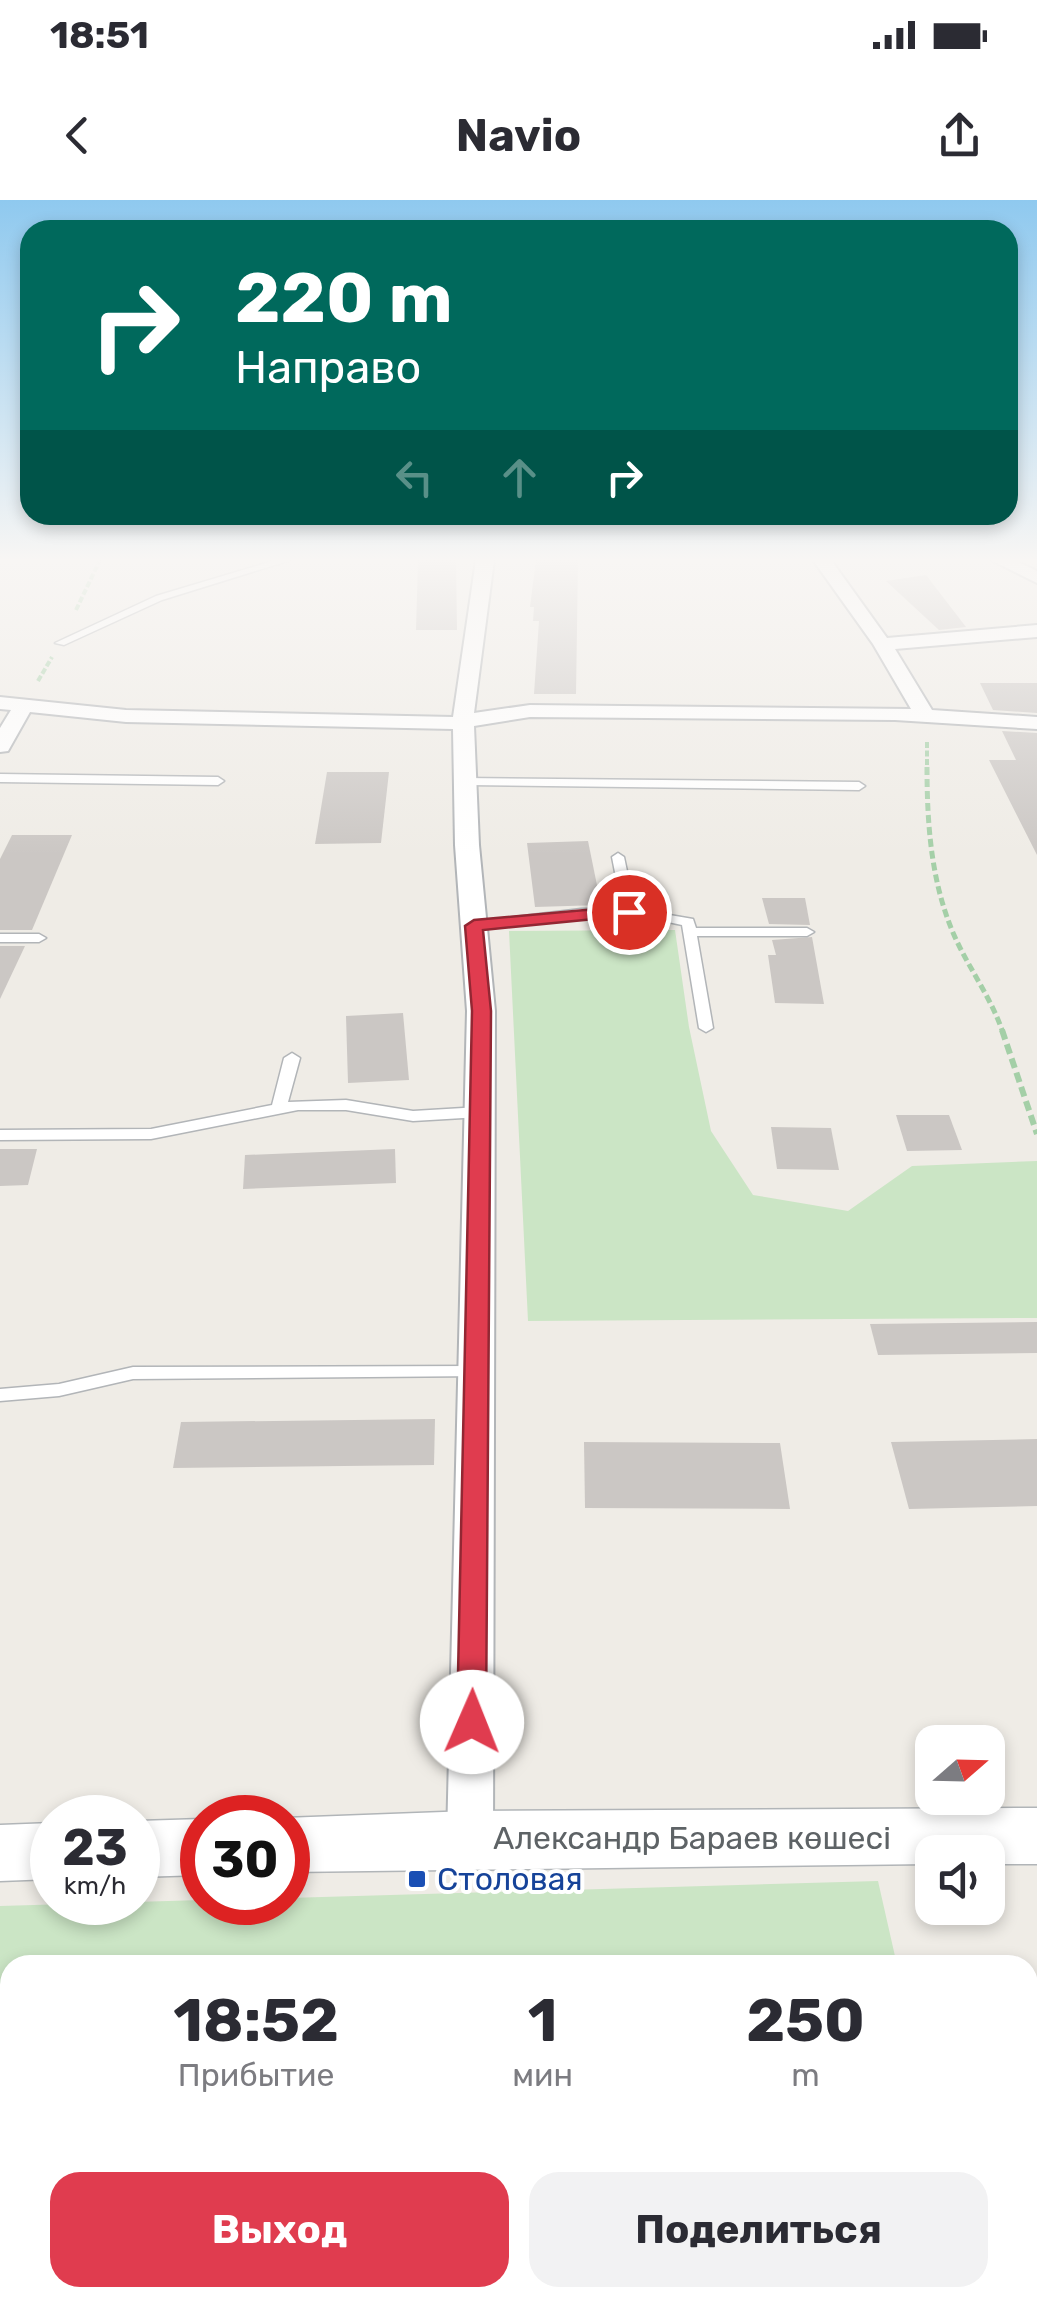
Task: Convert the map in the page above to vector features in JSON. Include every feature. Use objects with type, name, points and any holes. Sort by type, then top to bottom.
[{"type":"street","points":[[470,1839],[481,1011],[467,845],[468,780],[463,720],[471,658]]},
{"type":"street","points":[[891,658],[926,717]]},
{"type":"street","points":[[0,704],[126,716],[441,725],[530,711],[926,717],[1037,723]]},
{"type":"street","points":[[0,746],[26,704]]},
{"type":"street","name":"Александр Бараев көшесі","points":[[310,1843],[1037,1836]]},
{"type":"street","points":[[0,1852],[30,1851]]},
{"type":"lane","points":[[0,778],[218,781]]},
{"type":"lane","points":[[468,780],[859,786]]},
{"type":"lane","points":[[618,857],[629,912]]},
{"type":"lane","points":[[474,926],[629,912],[660,913],[688,922],[706,1028]]},
{"type":"lane","points":[[691,932],[807,932]]},
{"type":"lane","points":[[0,938],[39,938]]},
{"type":"lane","points":[[279,1108],[292,1058]]},
{"type":"lane","points":[[0,1135],[151,1134],[279,1108],[346,1105],[413,1116],[480,1112]]},
{"type":"lane","points":[[0,1395],[59,1390],[133,1374],[476,1372]]},
{"type":"path","points":[[926,717],[926,824],[940,895],[955,937],[991,998],[1037,1134]]},
{"type":"green space","points":[[675,930],[689,1027],[711,1131],[753,1195],[848,1211],[912,1166],[1037,1161],[1037,1318],[528,1321],[509,931]]},
{"type":"green space","points":[[878,1881],[895,1955],[0,1955],[0,1906],[30,1905],[30,1925],[160,1925],[160,1901],[180,1901],[180,1925],[310,1925],[310,1897]]},
{"type":"building","points":[[536,658],[577,658],[576,694],[534,694]]},
{"type":"building","points":[[980,683],[1037,683],[1037,713],[993,710]]},
{"type":"building","points":[[1002,731],[1037,733],[1037,855],[989,760],[1016,760]]},
{"type":"building","points":[[327,772],[389,772],[381,843],[315,844]]},
{"type":"building","points":[[12,835],[72,835],[32,930],[0,930],[0,859]]},
{"type":"building","points":[[588,841],[601,905],[535,907],[527,843]]},
{"type":"building","points":[[762,898],[805,898],[810,925],[769,924]]},
{"type":"building","points":[[812,937],[824,1004],[775,1003],[768,955],[776,955],[772,940]]},
{"type":"building","points":[[0,946],[25,946],[0,999]]},
{"type":"building","points":[[403,1013],[409,1080],[348,1083],[346,1016]]},
{"type":"building","points":[[896,1115],[949,1115],[962,1150],[907,1151]]},
{"type":"building","points":[[771,1127],[831,1128],[839,1170],[777,1169]]},
{"type":"building","points":[[0,1149],[37,1149],[28,1185],[0,1186]]},
{"type":"building","points":[[395,1149],[396,1183],[243,1189],[245,1155]]},
{"type":"building","points":[[1037,1322],[1037,1353],[878,1355],[870,1324]]},
{"type":"building","points":[[435,1419],[434,1465],[173,1468],[181,1422]]},
{"type":"building","points":[[1037,1439],[1037,1506],[909,1509],[891,1442]]},
{"type":"building","points":[[584,1442],[780,1443],[790,1509],[585,1508]]},
{"type":"place","name":"Столовая","points":[[417,1879]]},
{"type":"route","points":[[472,1722],[481,1011],[474,926],[629,912]]}]
